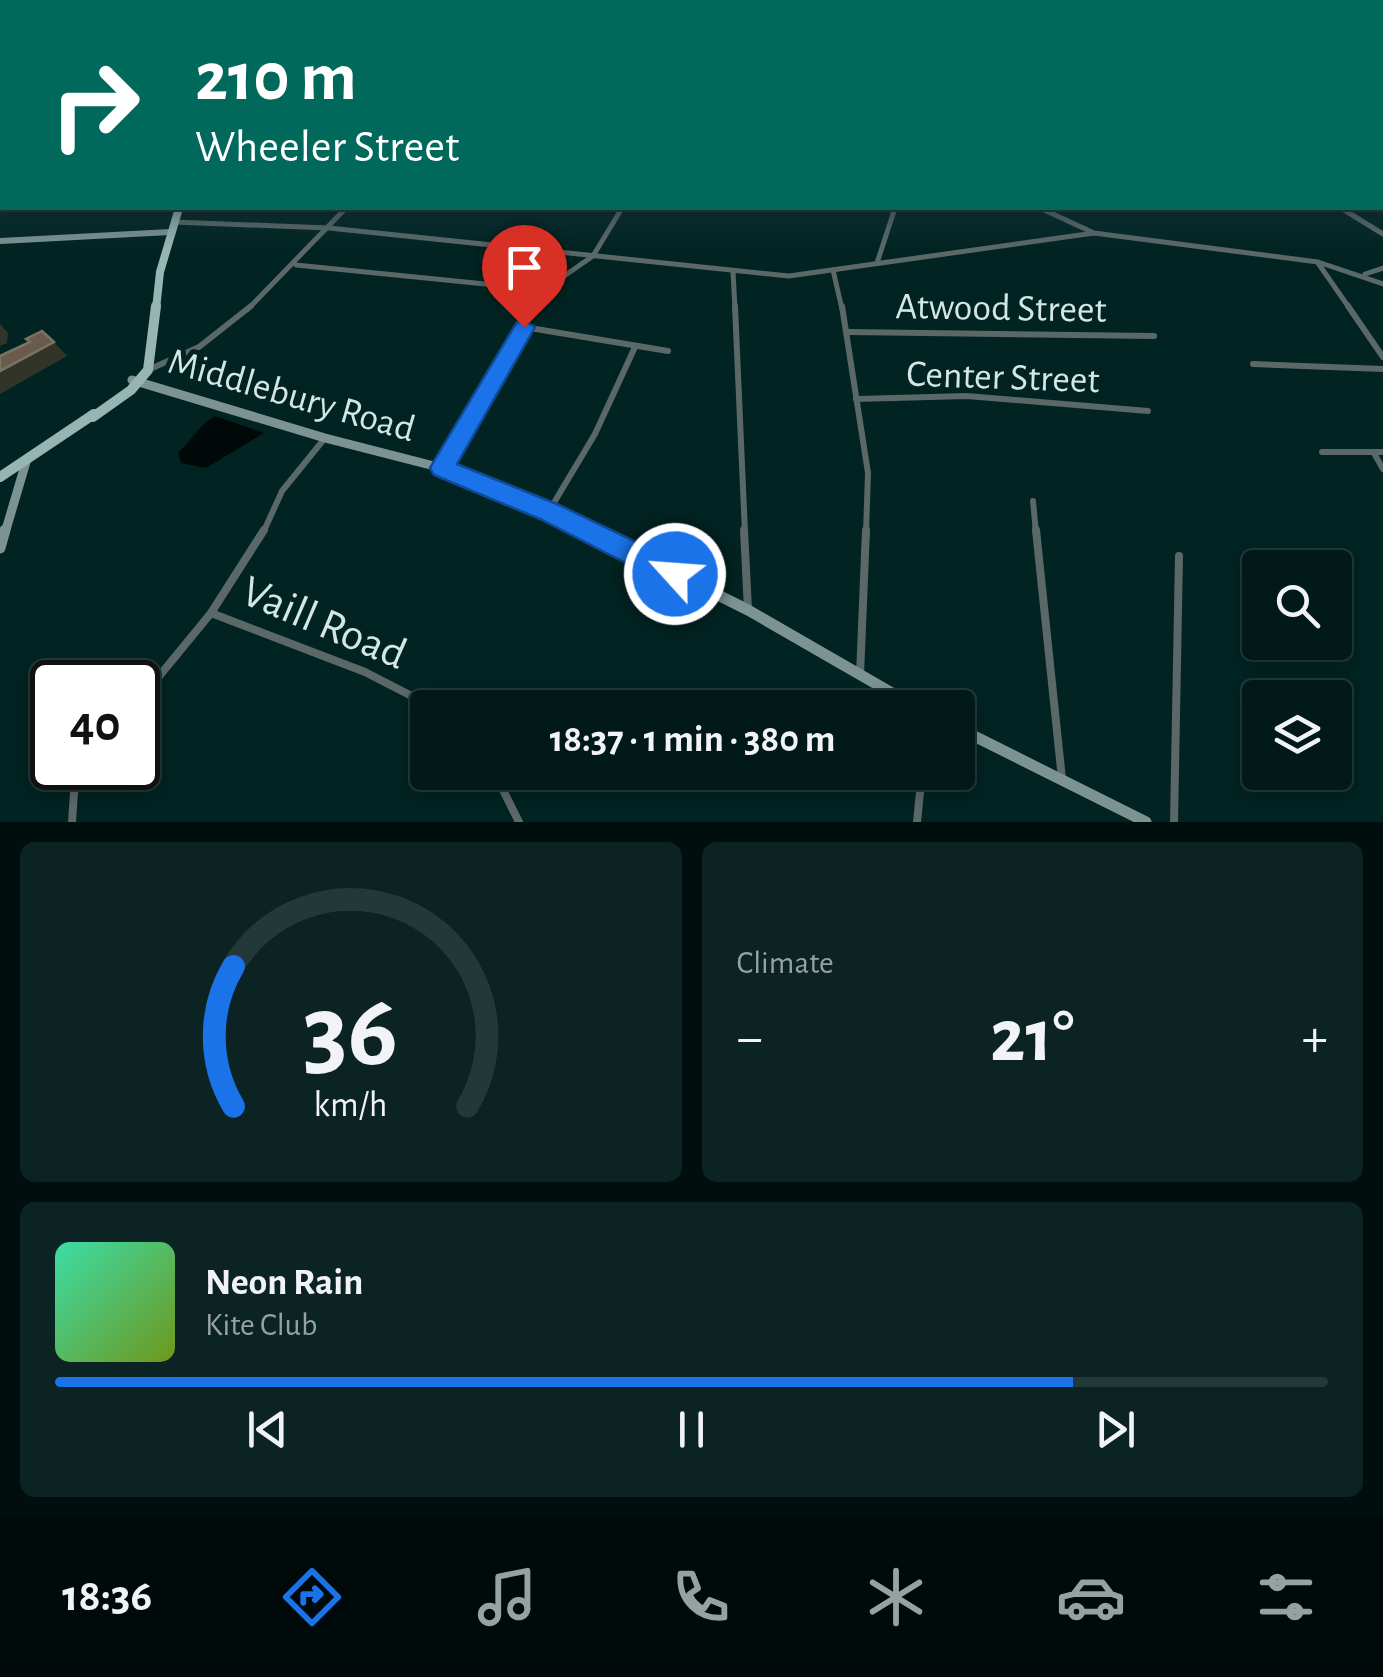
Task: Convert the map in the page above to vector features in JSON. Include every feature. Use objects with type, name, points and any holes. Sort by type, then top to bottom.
[{"type":"main road","points":[[136,380],[148,356],[160,272],[178,210]]},
{"type":"main road","points":[[0,477],[92,417],[148,370],[152,360],[148,356]]},
{"type":"street","points":[[148,370],[190,351],[245,311],[296,265],[344,210]]},
{"type":"street","points":[[442,468],[544,290],[593,256],[621,210]]},
{"type":"street","points":[[876,263],[894,210]]},
{"type":"street","points":[[1044,210],[1094,233]]},
{"type":"street","points":[[1344,210],[1383,234]]},
{"type":"street","points":[[0,241],[172,227],[329,228],[788,276],[1094,233],[1318,262],[1383,284]]},
{"type":"street","points":[[1318,262],[1383,357]]},
{"type":"street","points":[[296,265],[544,290]]},
{"type":"street","points":[[1364,275],[1383,268]]},
{"type":"street","points":[[833,270],[848,332],[868,473],[860,675]]},
{"type":"street","points":[[733,272],[748,610]]},
{"type":"street","points":[[524,327],[668,351]]},
{"type":"street","name":"Atwood Street","points":[[848,332],[1154,336]]},
{"type":"street","points":[[548,511],[595,434],[635,347]]},
{"type":"street","points":[[1253,364],[1383,369]]},
{"type":"street","name":"Middlebury Road","points":[[136,380],[324,438],[442,468],[548,511],[748,610],[886,690]]},
{"type":"street","name":"Center Street","points":[[856,399],[967,396],[1148,411]]},
{"type":"street","name":"Vaill Road","points":[[324,438],[282,490],[259,541],[211,613],[364,672],[410,695]]},
{"type":"street","points":[[1322,452],[1383,452]]},
{"type":"street","points":[[1373,452],[1383,470]]},
{"type":"street","points":[[0,548],[26,462]]},
{"type":"street","points":[[1033,501],[1062,780]]},
{"type":"street","points":[[1174,822],[1180,556]]},
{"type":"street","points":[[160,675],[211,613]]},
{"type":"street","points":[[975,736],[1146,822]]},
{"type":"street","points":[[72,822],[75,790]]},
{"type":"street","points":[[503,790],[520,822]]},
{"type":"street","points":[[918,822],[921,790]]},
{"type":"shaded area","points":[[215,416],[264,433],[206,468],[181,463],[178,453]]},
{"type":"building","points":[[42,331],[54,342],[0,371],[0,356],[30,342],[26,339]]},
{"type":"route","points":[[524,327],[442,468],[548,511],[675,574]]}]
